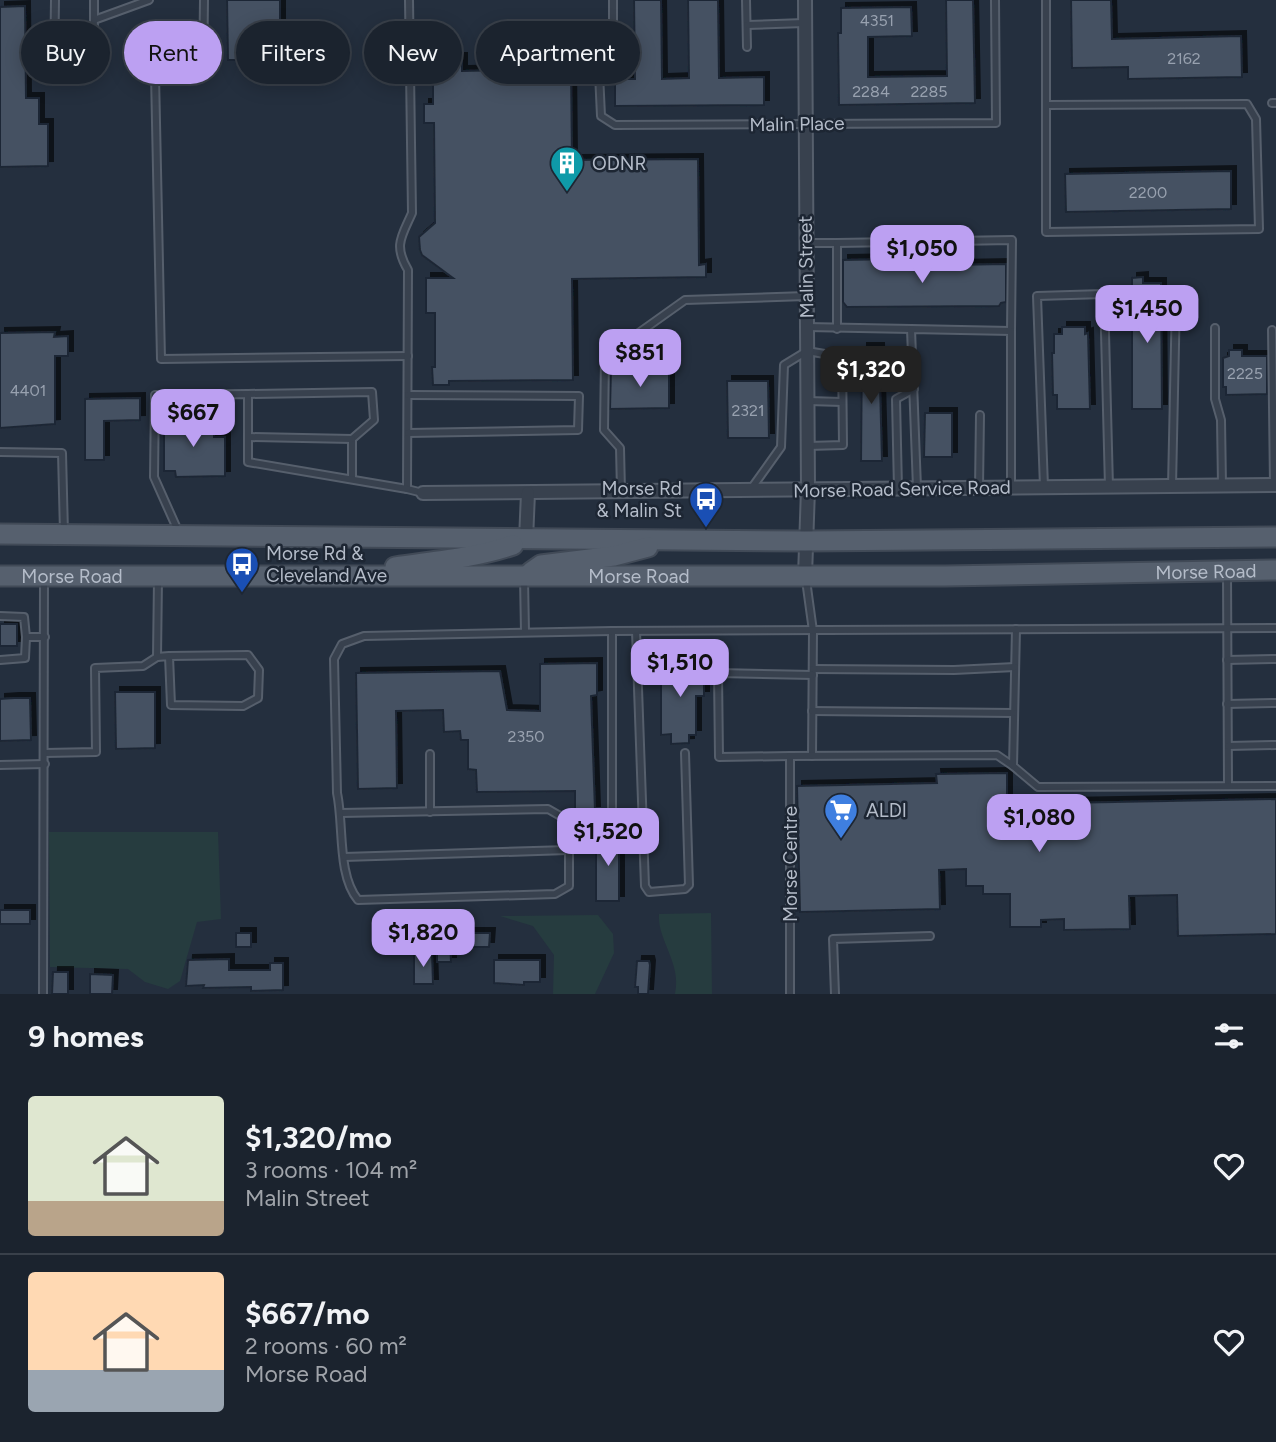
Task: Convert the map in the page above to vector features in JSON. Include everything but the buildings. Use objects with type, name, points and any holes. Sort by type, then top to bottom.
[{"type":"main road","name":"Morse Road","points":[[0,534],[805,541],[1276,537]]},
{"type":"main road","points":[[342,576],[440,559],[483,555],[526,540]]},
{"type":"main road","points":[[524,577],[541,565],[614,556],[672,540]]},
{"type":"main road","name":"Morse Road","points":[[0,576],[945,576],[1276,570]]},
{"type":"street","name":"Malin Street","points":[[805,0],[808,401],[805,576]]},
{"type":"street","name":"Morse Road Service Road","points":[[423,494],[1275,485]]},
{"type":"street","points":[[526,540],[528,493]]},
{"type":"lane","points":[[55,0],[54,72],[93,72],[94,0]]},
{"type":"lane","points":[[94,20],[149,0]]},
{"type":"lane","points":[[204,0],[203,75],[155,75],[161,359],[408,356]]},
{"type":"lane","points":[[407,489],[408,270],[402,260],[400,240],[412,213],[409,0]]},
{"type":"lane","name":"Malin Place","points":[[613,0],[614,49],[600,72],[601,116],[615,125],[996,123],[995,0]]},
{"type":"lane","points":[[746,0],[747,47]]},
{"type":"lane","points":[[1046,0],[1046,232],[1259,229],[1256,119],[1247,104],[1048,105]]},
{"type":"lane","points":[[747,25],[804,23]]},
{"type":"lane","points":[[806,243],[1012,240],[1011,488]]},
{"type":"lane","points":[[837,243],[837,329]]},
{"type":"lane","points":[[1044,487],[1037,296],[1104,293],[1108,486]]},
{"type":"lane","points":[[621,492],[620,448],[604,430],[605,357],[685,300],[806,296]]},
{"type":"lane","points":[[1172,486],[1176,298]]},
{"type":"lane","points":[[807,327],[1011,331]]},
{"type":"lane","points":[[1215,328],[1215,399],[1221,420],[1222,485]]},
{"type":"lane","points":[[911,329],[917,488]]},
{"type":"lane","points":[[1272,330],[1275,485]]},
{"type":"lane","points":[[750,490],[781,447],[784,365],[807,351],[842,357],[843,444],[808,446]]},
{"type":"lane","points":[[898,489],[896,399],[914,388]]},
{"type":"lane","points":[[180,536],[155,477],[155,395],[372,391],[374,420],[352,439],[248,437]]},
{"type":"lane","points":[[248,394],[248,463],[352,479],[423,494]]},
{"type":"lane","points":[[408,395],[579,396],[578,430],[408,433]]},
{"type":"lane","points":[[808,401],[842,402]]},
{"type":"lane","points":[[979,488],[981,415]]},
{"type":"lane","points":[[352,439],[352,479]]},
{"type":"lane","points":[[0,452],[62,453],[64,535]]},
{"type":"lane","points":[[1227,570],[1228,786]]},
{"type":"lane","points":[[43,994],[44,576]]},
{"type":"lane","points":[[805,576],[813,631],[812,756]]},
{"type":"lane","points":[[157,657],[158,577]]},
{"type":"lane","points":[[524,577],[524,632]]},
{"type":"lane","points":[[0,616],[24,617],[26,637],[25,658],[0,660]]},
{"type":"lane","points":[[569,821],[569,886],[555,894],[358,900],[349,890],[337,793],[334,659],[342,644],[364,636],[524,632],[1276,628]]},
{"type":"lane","points":[[1013,766],[1016,629]]},
{"type":"lane","points":[[341,813],[548,809],[569,821],[602,820],[612,811],[612,631]]},
{"type":"lane","points":[[636,631],[645,886],[649,892],[685,889],[689,885],[685,753]]},
{"type":"lane","points":[[26,637],[45,636]]},
{"type":"lane","points":[[45,753],[96,752],[95,668],[143,666],[157,657],[169,656],[248,655],[259,670],[258,698],[243,706],[171,705],[169,656]]},
{"type":"lane","points":[[1227,660],[1276,659]]},
{"type":"lane","points":[[1015,667],[718,673],[719,757],[997,755],[1038,787],[1276,786]]},
{"type":"lane","points":[[1227,704],[1276,704]]},
{"type":"lane","points":[[812,711],[1014,713]]},
{"type":"lane","points":[[1228,746],[1276,745]]},
{"type":"lane","points":[[430,754],[430,812]]},
{"type":"lane","name":"Morse Centre","points":[[790,756],[790,994]]},
{"type":"lane","points":[[0,765],[45,764]]},
{"type":"lane","points":[[344,857],[568,850]]},
{"type":"lane","points":[[835,994],[834,939],[930,936]]},
{"type":"green space","points":[[49,832],[218,832],[221,919],[197,922],[180,981],[168,989],[145,982],[128,969],[50,967]]},
{"type":"green space","points":[[711,913],[712,994],[675,994],[675,972],[659,924],[659,914]]},
{"type":"green space","points":[[598,915],[613,934],[614,953],[595,994],[553,994],[554,955],[533,926],[500,916]]},
{"type":"place","name":"ODNR","points":[[567,193]]},
{"type":"place","name":"Morse Rd & Malin St","points":[[706,529]]},
{"type":"place","name":"Morse Rd & Cleveland Ave","points":[[242,594]]},
{"type":"place","name":"ALDI","points":[[841,840]]}]
